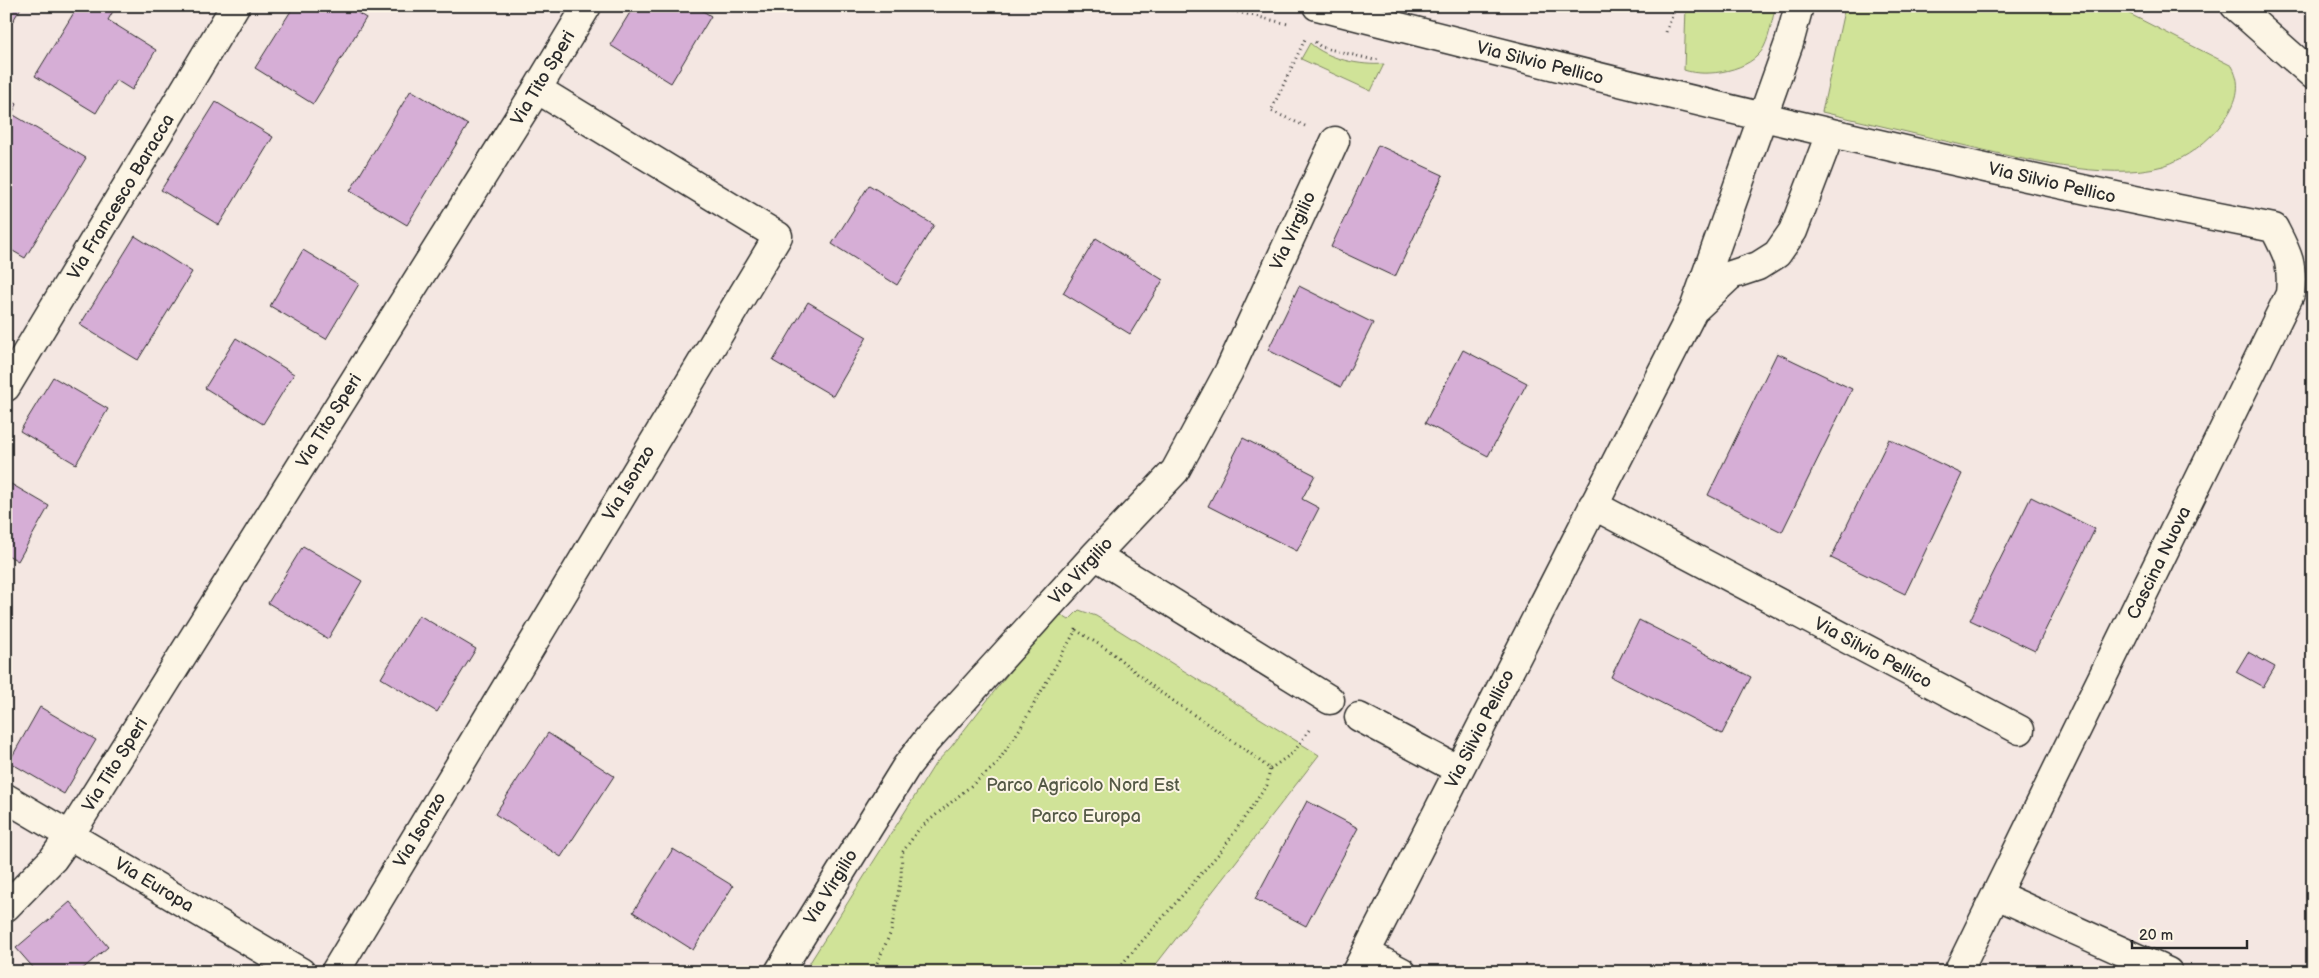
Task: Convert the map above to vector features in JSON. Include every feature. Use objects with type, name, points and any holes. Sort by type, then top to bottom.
[{"type":"street","name":"Via Francesco Baracca","points":[[6,387],[235,6]]},
{"type":"street","name":"Via Tito Speri","points":[[6,907],[53,859],[70,836],[537,89],[586,6]]},
{"type":"street","name":"Via Silvio Pellico","points":[[1317,6],[1830,134],[2127,200],[2274,228]]},
{"type":"street","name":"Via Silvio Pellico","points":[[1402,972],[1361,962],[1694,309],[1789,43],[1799,6]]},
{"type":"street","points":[[2235,6],[2313,75]]},
{"type":"street","name":"Via Isonzo","points":[[335,972],[778,236],[537,89]]},
{"type":"street","name":"Via Silvio Pellico","points":[[1694,309],[1731,275],[1758,266],[1777,254],[1793,231],[1830,134]]},
{"type":"street","name":"Via Virgilio","points":[[779,972],[906,766],[927,740],[1175,471],[1229,371],[1335,140]]},
{"type":"street","name":"Cascina Nuova","points":[[1958,972],[2290,294],[2292,276],[2289,256],[2274,228]]},
{"type":"street","name":"Via Silvio Pellico","points":[[1593,505],[2020,730]]},
{"type":"street","points":[[1096,555],[1330,700]]},
{"type":"street","points":[[1359,717],[1459,770]]},
{"type":"street","name":"Via Europa","points":[[6,798],[301,972]]},
{"type":"street","points":[[1997,895],[2168,972]]},
{"type":"path","points":[[1666,32],[1676,6]]},
{"type":"path","points":[[1307,34],[1271,110],[1335,140]]},
{"type":"path","points":[[873,972],[891,932],[901,877],[902,853],[919,829],[996,765],[1021,727],[1082,622]]},
{"type":"path","points":[[1076,630],[1112,652],[1157,690],[1246,750],[1270,769]]},
{"type":"path","points":[[1115,972],[1222,850],[1267,785],[1270,769],[1294,752],[1330,700]]},
{"type":"green space","points":[[1686,6],[1776,6],[1766,42],[1758,55],[1750,62],[1739,67],[1716,73],[1704,73],[1684,70]]},
{"type":"green space","points":[[1845,6],[2114,6],[2232,66],[2237,81],[2236,95],[2228,115],[2218,129],[2189,154],[2163,166],[2140,170],[2089,170],[2009,156],[1822,112]]},
{"type":"green space","points":[[1310,43],[1325,53],[1345,60],[1365,64],[1384,64],[1371,91],[1301,59]]},
{"type":"green space","name":"Parco Agricolo Nord Est","points":[[1079,610],[1096,616],[1319,755],[1150,972],[804,972],[935,764],[951,747],[1056,612],[1069,620]]},
{"type":"building","points":[[6,6],[22,6],[6,32]]},
{"type":"building","points":[[78,6],[116,6],[108,20],[156,50],[132,90],[116,80],[96,113],[35,76]]},
{"type":"building","points":[[294,6],[347,6],[366,18],[313,104],[255,68]]},
{"type":"building","points":[[634,6],[695,6],[711,16],[671,83],[610,45]]},
{"type":"building","points":[[411,90],[468,125],[407,225],[350,191]]},
{"type":"building","points":[[6,98],[17,104],[12,114],[86,158],[25,258],[6,247]]},
{"type":"building","points":[[216,102],[273,137],[219,225],[161,190]]},
{"type":"building","points":[[1378,145],[1443,175],[1395,277],[1331,247]]},
{"type":"building","points":[[869,185],[934,225],[897,285],[832,244]]},
{"type":"building","points":[[135,236],[192,272],[138,360],[80,325]]},
{"type":"building","points":[[1096,238],[1163,280],[1130,334],[1063,293]]},
{"type":"building","points":[[303,250],[359,284],[326,339],[270,306]]},
{"type":"building","points":[[1299,286],[1373,323],[1341,387],[1268,350]]},
{"type":"building","points":[[808,302],[867,337],[833,396],[773,361]]},
{"type":"building","points":[[236,338],[294,374],[263,424],[205,388]]},
{"type":"building","points":[[1463,350],[1527,383],[1488,456],[1425,423]]},
{"type":"building","points":[[1777,353],[1852,389],[1782,532],[1708,495]]},
{"type":"building","points":[[53,377],[108,409],[76,464],[20,431]]},
{"type":"building","points":[[1243,438],[1315,475],[1302,499],[1319,508],[1297,551],[1208,506]]},
{"type":"building","points":[[1889,439],[1962,474],[1905,594],[1831,558]]},
{"type":"building","points":[[6,481],[49,506],[18,561],[6,554]]},
{"type":"building","points":[[2031,497],[2095,529],[2035,651],[1970,620]]},
{"type":"building","points":[[303,546],[362,581],[328,639],[268,603]]},
{"type":"building","points":[[419,615],[476,649],[437,712],[381,678]]},
{"type":"building","points":[[1639,620],[1751,677],[1722,734],[1611,677]]},
{"type":"building","points":[[2248,652],[2275,667],[2263,687],[2236,672]]},
{"type":"building","points":[[40,707],[96,740],[64,794],[9,762]]},
{"type":"building","points":[[548,733],[614,776],[561,857],[495,814]]},
{"type":"building","points":[[1307,801],[1358,828],[1306,926],[1255,899]]},
{"type":"building","points":[[673,849],[733,886],[693,950],[633,912]]},
{"type":"building","points":[[70,902],[108,947],[79,972],[37,972],[16,948]]},
{"type":"park label","name":"Parco Europa","points":[[1086,816]]}]
